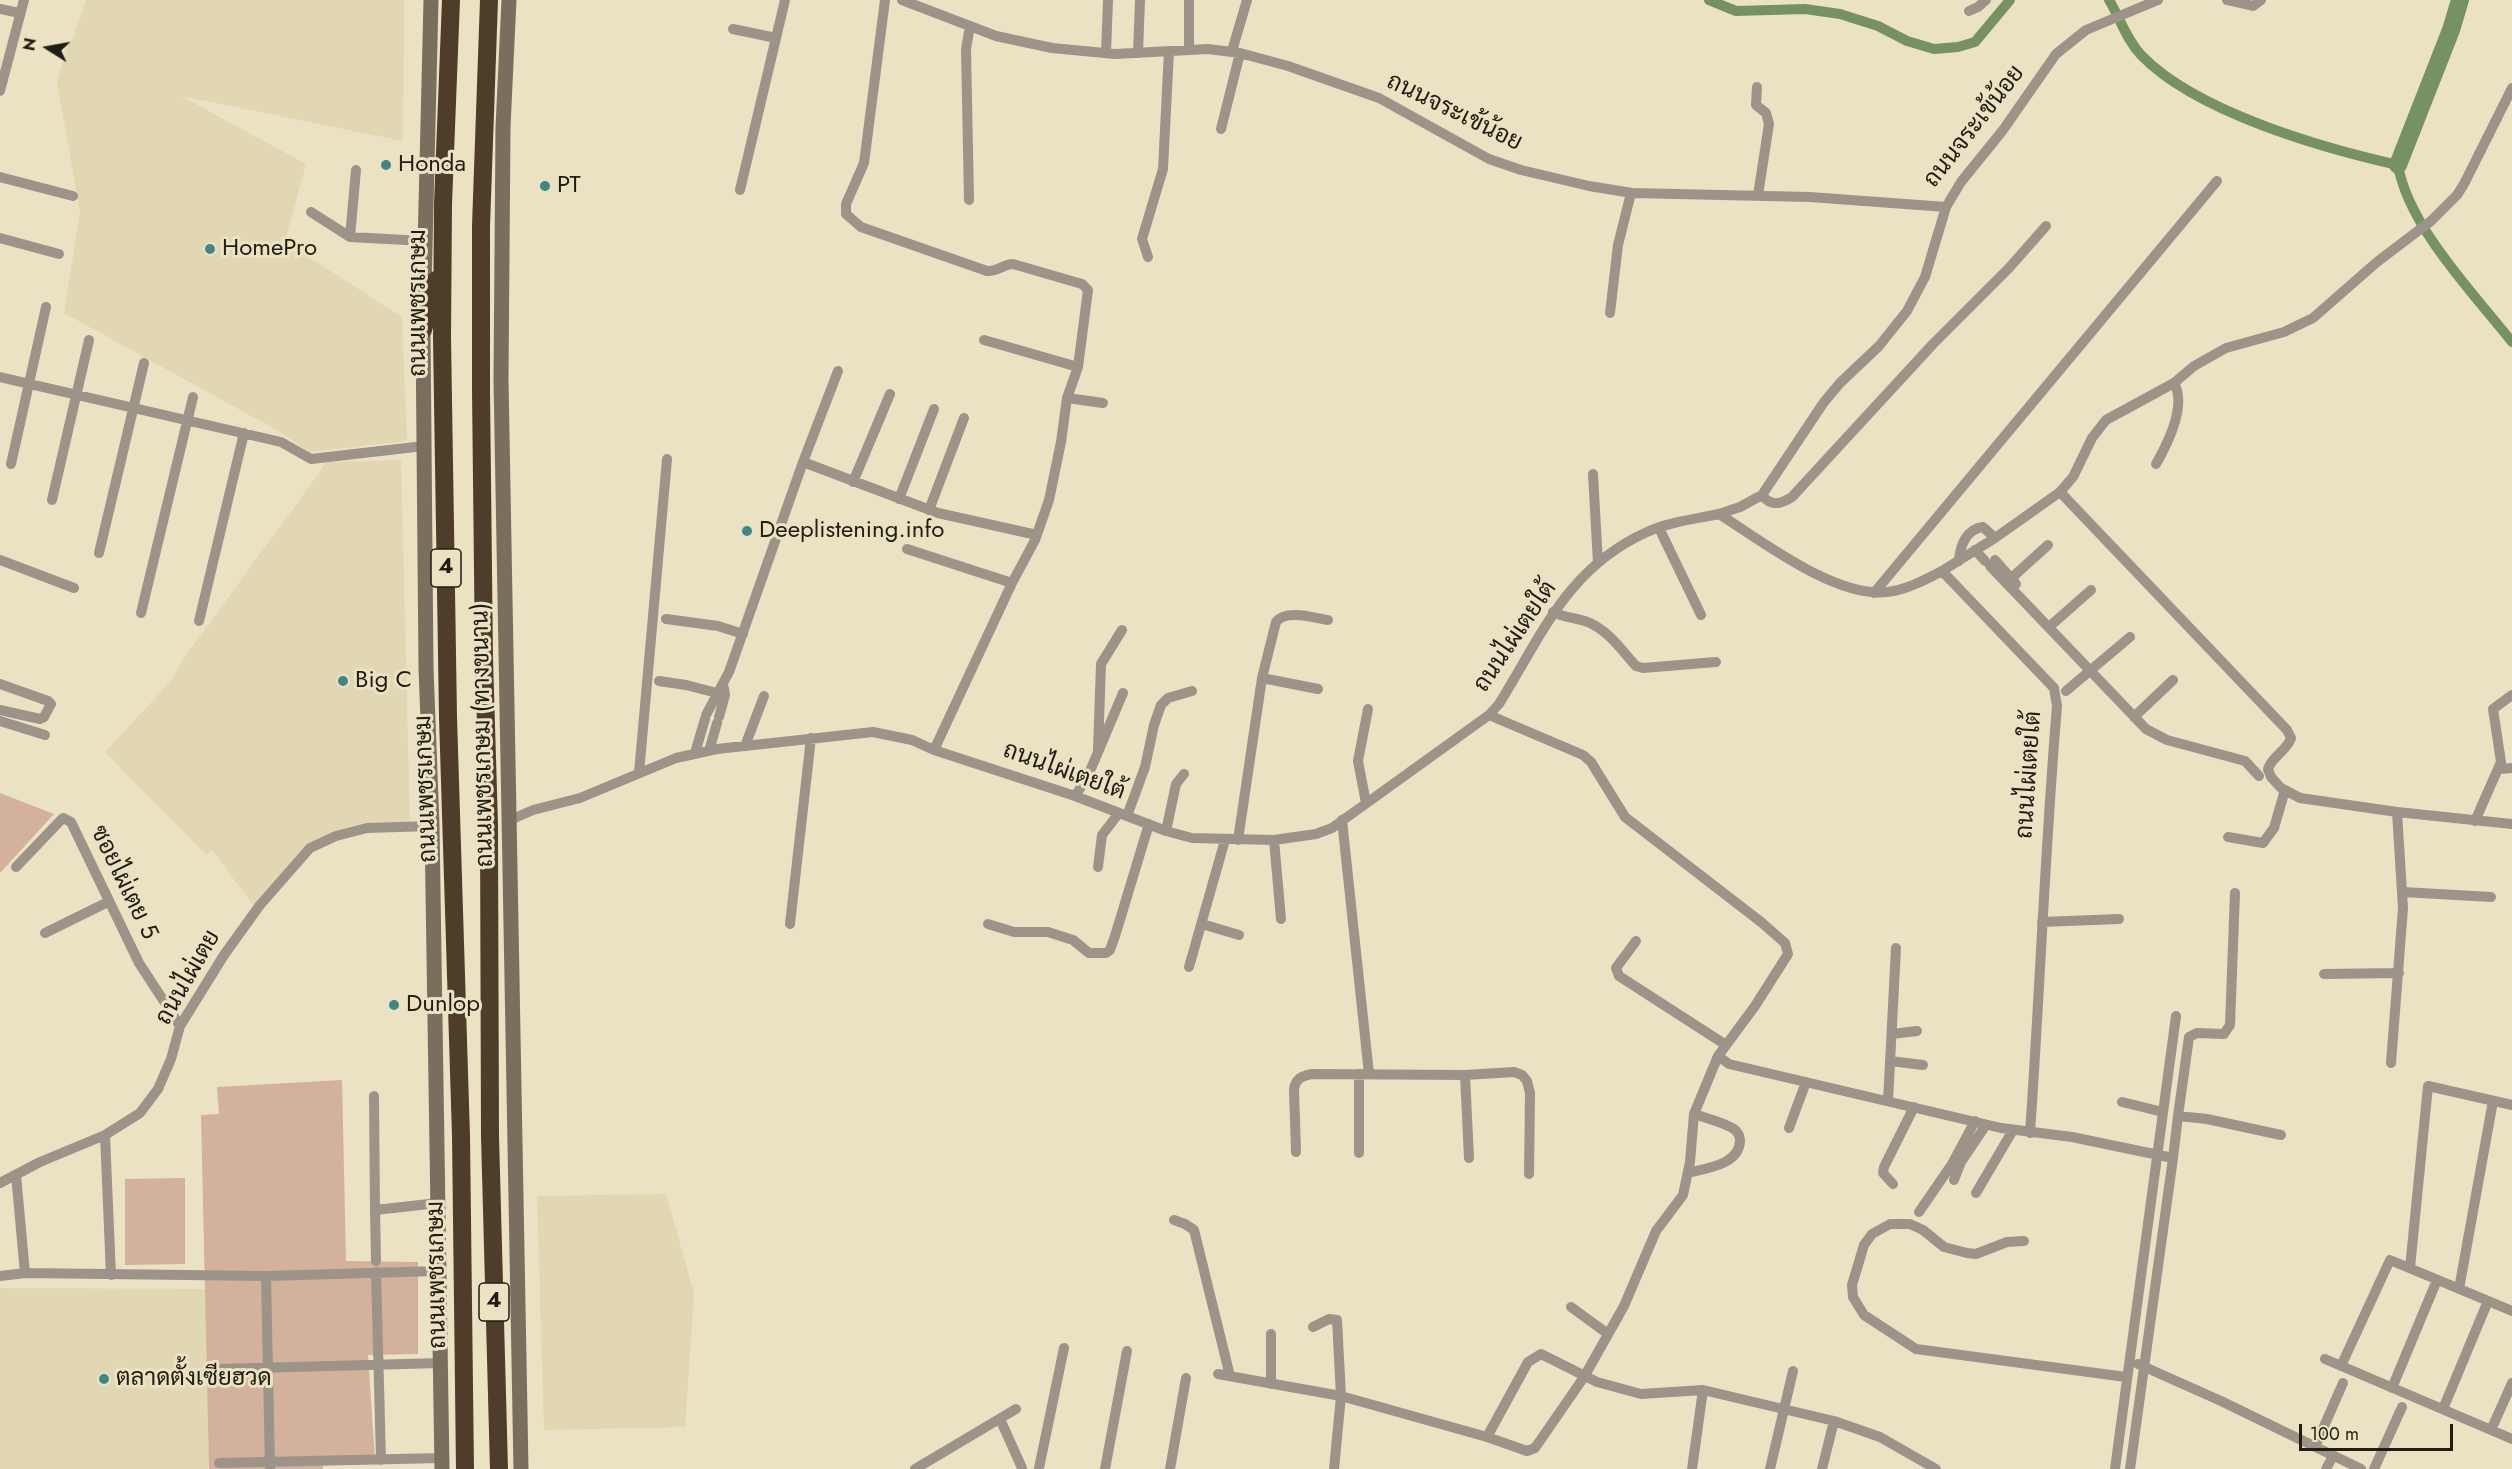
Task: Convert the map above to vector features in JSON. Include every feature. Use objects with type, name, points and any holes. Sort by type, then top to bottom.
[{"type":"highway","name":"ถนนเพชรเกษม","points":[[451,0],[442,254],[448,717],[461,1136],[465,1469]]},
{"type":"highway","name":"4","points":[[489,0],[482,226],[481,392],[484,659],[489,824],[490,1136],[499,1469]]},
{"type":"highway","points":[[423,330],[442,254]]},
{"type":"main road","name":"4","points":[[430,0],[423,330],[426,668],[432,826],[442,1463]]},
{"type":"main road","name":"ถนนเพชรเกษม (ทางขนาน)","points":[[509,0],[503,127],[501,349],[521,1469]]},
{"type":"street","points":[[0,91],[24,0]]},
{"type":"street","points":[[740,190],[785,0]]},
{"type":"street","points":[[885,0],[864,163],[846,204],[846,214],[861,227],[987,271],[997,271],[1008,264],[1013,264],[1086,286],[1088,290],[1078,367],[1067,398],[1054,479],[1037,535],[1012,583],[934,750]]},
{"type":"street","name":"ถนนจระเข้น้อย","points":[[902,0],[1015,42],[1106,53],[1189,49],[1236,52],[1288,66],[1379,98],[1489,159],[1524,171],[1589,186],[1630,193],[1856,199],[1946,207],[1961,182],[2003,130],[2056,54],[2086,30],[2158,0]]},
{"type":"street","points":[[1106,53],[1108,0]]},
{"type":"street","points":[[1138,53],[1140,0]]},
{"type":"street","points":[[1189,0],[1189,49]]},
{"type":"street","points":[[1221,129],[1247,0]]},
{"type":"street","points":[[1969,11],[1986,0]]},
{"type":"street","points":[[2227,0],[2253,6],[2261,0]]},
{"type":"street","points":[[0,9],[20,13]]},
{"type":"street","points":[[969,200],[966,49],[970,26]]},
{"type":"street","points":[[733,29],[776,38]]},
{"type":"street","points":[[1148,256],[1142,239],[1163,169],[1169,51]]},
{"type":"street","points":[[1757,87],[1756,105],[1766,113],[1769,124],[1758,195]]},
{"type":"street","points":[[1719,514],[1818,576],[1874,593],[1898,590],[1942,571],[1995,538],[2060,492],[2073,477],[2092,438],[2106,420],[2174,383],[2194,366],[2226,348],[2284,332],[2313,318],[2431,221],[2457,195],[2464,184],[2512,88]]},
{"type":"street","points":[[350,237],[356,171]]},
{"type":"street","points":[[0,177],[74,196]]},
{"type":"street","points":[[1874,593],[2217,181]]},
{"type":"street","points":[[1610,313],[1618,245],[1630,193]]},
{"type":"street","points":[[1946,207],[1925,277],[1907,311],[1879,346],[1840,383],[1824,402],[1762,495],[1767,501],[1782,503],[1792,497],[2046,226]]},
{"type":"street","points":[[311,212],[350,237],[424,241]]},
{"type":"street","points":[[0,238],[59,254]]},
{"type":"street","points":[[11,464],[46,307]]},
{"type":"street","points":[[52,500],[89,340]]},
{"type":"street","points":[[984,340],[1078,367]]},
{"type":"street","points":[[99,553],[144,363]]},
{"type":"street","points":[[695,753],[706,717],[722,691],[803,462],[838,371]]},
{"type":"street","points":[[0,377],[281,442],[311,459],[424,446]]},
{"type":"street","points":[[2156,464],[2167,441],[2177,409],[2178,390],[2174,383]]},
{"type":"street","points":[[853,482],[890,394]]},
{"type":"street","points":[[141,613],[193,398]]},
{"type":"street","points":[[1067,398],[1103,403]]},
{"type":"street","points":[[899,499],[934,409]]},
{"type":"street","points":[[929,510],[964,418]]},
{"type":"street","points":[[199,621],[244,433]]},
{"type":"street","points":[[639,773],[667,459]]},
{"type":"street","points":[[803,462],[929,510],[1037,535]]},
{"type":"street","points":[[1593,474],[1598,563]]},
{"type":"street","points":[[2060,492],[2287,730],[2291,738],[2289,744],[2268,769],[2271,777],[2284,790],[2300,798],[2397,812],[2512,824]]},
{"type":"street","name":"ถนนไผ่เตยใต้","points":[[508,821],[533,810],[580,798],[676,758],[695,753],[873,732],[912,740],[934,750],[1075,796],[1166,831],[1192,838],[1274,840],[1316,834],[1342,820],[1488,715],[1503,698],[1553,612],[1598,563],[1648,531],[1719,514],[1740,507],[1762,495]]},
{"type":"street","points":[[1959,561],[1960,549],[1970,532],[1983,527],[1995,538]]},
{"type":"street","points":[[1659,528],[1701,615]]},
{"type":"street","points":[[2009,581],[2048,545]]},
{"type":"street","points":[[1978,548],[2009,581],[2019,588],[2020,595],[2091,672],[2134,717],[2156,736],[2245,761],[2259,776]]},
{"type":"street","points":[[907,549],[1012,583]]},
{"type":"street","points":[[0,560],[74,588]]},
{"type":"street","name":"ถนนไผ่เตยใต้","points":[[1942,571],[2046,679],[2054,688],[2056,697],[2030,1133]]},
{"type":"street","points":[[2049,627],[2091,590]]},
{"type":"street","points":[[1553,612],[1564,618],[1588,622],[1600,628],[1623,648],[1636,666],[1643,668],[1716,662]]},
{"type":"street","points":[[1238,840],[1262,678],[1273,633],[1280,617],[1297,616],[1328,620]]},
{"type":"street","points":[[666,619],[718,626],[743,634]]},
{"type":"street","points":[[1098,750],[1101,664],[1122,630]]},
{"type":"street","points":[[2066,691],[2130,637]]},
{"type":"street","points":[[1262,678],[1317,689]]},
{"type":"street","points":[[2134,717],[2173,680]]},
{"type":"street","points":[[659,681],[722,691]]},
{"type":"street","points":[[0,684],[48,701],[51,705],[44,717],[40,719],[0,710]]},
{"type":"street","points":[[709,751],[718,720],[722,691]]},
{"type":"street","points":[[1098,867],[1102,835],[1107,826],[1123,815],[1146,767],[1154,725],[1161,705],[1168,698],[1192,691]]},
{"type":"street","points":[[1075,796],[1083,787],[1123,693]]},
{"type":"street","points":[[2475,821],[2493,779],[2500,769],[2500,752],[2493,709],[2512,695]]},
{"type":"street","points":[[745,746],[764,696]]},
{"type":"street","points":[[1366,803],[1358,761],[1368,709]]},
{"type":"street","points":[[1218,1374],[1341,1396],[1487,1437],[1527,1451],[1535,1448],[1584,1377],[1634,1285],[1656,1230],[1683,1195],[1688,1173],[1694,1114],[1718,1056],[1777,975],[1788,954],[1785,943],[1761,921],[1625,817],[1591,762],[1583,755],[1488,715]]},
{"type":"street","points":[[0,721],[45,735]]},
{"type":"street","points":[[790,924],[811,738]]},
{"type":"street","points":[[2500,769],[2512,768]]},
{"type":"street","points":[[1166,831],[1176,784],[1184,774]]},
{"type":"street","points":[[2228,837],[2264,843],[2274,828],[2284,790]]},
{"type":"street","points":[[2391,1063],[2403,892],[2397,812]]},
{"type":"street","name":"ซอยไผ่เตย 5","points":[[16,867],[58,822],[68,819],[139,963],[180,1026]]},
{"type":"street","points":[[1342,820],[1364,1074],[1359,1153]]},
{"type":"street","points":[[988,924],[1014,932],[1048,932],[1073,940],[1089,953],[1106,953],[1115,936],[1149,824]]},
{"type":"street","name":"ถนนไผ่เตย","points":[[0,1183],[105,1135],[130,1121],[150,1101],[171,1059],[180,1026],[245,925],[281,879],[310,848],[336,836],[367,828],[432,826]]},
{"type":"street","points":[[1189,967],[1225,840]]},
{"type":"street","points":[[1274,840],[1281,919]]},
{"type":"street","points":[[2403,892],[2491,897]]},
{"type":"street","points":[[2130,1469],[2189,1037],[2197,1033],[2224,1034],[2229,1029],[2235,893]]},
{"type":"street","points":[[45,933],[108,902]]},
{"type":"street","points":[[2042,922],[2119,919]]},
{"type":"street","points":[[1202,924],[1239,935]]},
{"type":"street","points":[[1636,941],[1616,968],[1619,976],[1726,1045]]},
{"type":"street","points":[[1888,1101],[1896,948]]},
{"type":"street","points":[[2324,974],[2399,973]]},
{"type":"street","points":[[2115,1469],[2176,1016]]},
{"type":"street","points":[[1892,1034],[1917,1031]]},
{"type":"street","points":[[1718,1056],[1734,1065],[1986,1125],[2030,1133],[2072,1137],[2173,1158]]},
{"type":"street","points":[[1890,1061],[1923,1065]]},
{"type":"street","points":[[1296,1152],[1296,1082],[1301,1076],[1312,1074],[1465,1075],[1514,1072],[1522,1075],[1527,1081],[1530,1093],[1529,1174]]},
{"type":"street","points":[[1465,1075],[1469,1158]]},
{"type":"street","points":[[1789,1128],[1806,1082]]},
{"type":"street","points":[[2410,1268],[2428,1086],[2512,1105]]},
{"type":"street","points":[[374,1096],[381,1460]]},
{"type":"street","points":[[2459,1289],[2493,1101]]},
{"type":"street","points":[[2122,1102],[2163,1112]]},
{"type":"street","points":[[1893,1184],[1883,1173],[1884,1167],[1914,1107]]},
{"type":"street","points":[[1688,1173],[1724,1163],[1736,1154],[1739,1147],[1739,1135],[1735,1129],[1694,1114]]},
{"type":"street","points":[[2178,1116],[2207,1119],[2281,1136]]},
{"type":"street","points":[[1918,1212],[1952,1164],[1975,1121]]},
{"type":"street","points":[[1954,1180],[1961,1162],[1986,1125]]},
{"type":"street","points":[[1976,1193],[2013,1130]]},
{"type":"street","points":[[105,1135],[111,1275]]},
{"type":"street","points":[[16,1175],[25,1273]]},
{"type":"street","points":[[375,1210],[438,1203]]},
{"type":"street","points":[[1174,1220],[1194,1230],[1230,1376]]},
{"type":"street","points":[[2024,1240],[2007,1242],[1976,1254],[1967,1253],[1944,1247],[1923,1230],[1910,1224],[1890,1224],[1872,1234],[1864,1245],[1852,1285],[1853,1297],[1864,1315],[1916,1349],[2126,1377]]},
{"type":"street","points":[[2340,1366],[2390,1260],[2512,1311]]},
{"type":"street","points":[[0,1276],[25,1273],[266,1276],[376,1266],[439,1271]]},
{"type":"street","points":[[266,1276],[270,1465]]},
{"type":"street","points":[[2392,1388],[2438,1280]]},
{"type":"street","points":[[2443,1409],[2488,1301]]},
{"type":"street","points":[[1571,1307],[1608,1334]]},
{"type":"street","points":[[1313,1327],[1329,1319],[1337,1320],[1341,1396],[1334,1469]]},
{"type":"street","points":[[1271,1334],[1271,1384]]},
{"type":"street","points":[[1000,1419],[1021,1468],[1040,1468],[1064,1348]]},
{"type":"street","points":[[1105,1469],[1127,1352]]},
{"type":"street","points":[[1487,1437],[1528,1362],[1541,1354],[1606,1386],[1641,1394],[1703,1390],[1834,1421],[1880,1437],[1936,1469]]},
{"type":"street","points":[[2325,1359],[2512,1439]]},
{"type":"street","points":[[2128,1361],[2144,1366],[2361,1469]]},
{"type":"street","points":[[218,1369],[441,1363]]},
{"type":"street","points":[[1770,1469],[1793,1371]]},
{"type":"street","points":[[1170,1469],[1186,1378]]},
{"type":"street","points":[[2315,1447],[2343,1383]]},
{"type":"street","points":[[2491,1430],[2512,1383]]},
{"type":"street","points":[[1692,1469],[1703,1390]]},
{"type":"street","points":[[2374,1469],[2402,1407]]},
{"type":"street","points":[[915,1469],[1016,1409]]},
{"type":"street","points":[[1822,1469],[1834,1421]]},
{"type":"street","points":[[2326,1469],[2333,1456]]},
{"type":"street","points":[[219,1462],[270,1465],[381,1460],[442,1463]]},
{"type":"shaded area","name":"HomePro","points":[[86,0],[404,0],[403,141],[181,96],[306,164],[285,242],[402,317],[407,441],[309,452],[282,433],[64,313],[80,212],[57,81],[68,44],[73,38]]},
{"type":"shaded area","points":[[401,460],[410,823],[374,823],[308,843],[253,905],[212,850],[206,855],[105,752],[172,680],[179,665],[327,462]]},
{"type":"shaded area","points":[[0,793],[54,814],[0,873]]},
{"type":"shaded area","points":[[342,1080],[346,1261],[418,1262],[418,1354],[368,1355],[375,1460],[323,1461],[323,1469],[209,1469],[201,1115],[219,1114],[217,1087]]},
{"type":"shaded area","points":[[185,1178],[185,1264],[125,1265],[125,1179]]},
{"type":"shaded area","points":[[666,1194],[694,1293],[685,1427],[544,1430],[537,1196]]},
{"type":"shaded area","name":"ตลาดตั้งเซียฮวด","points":[[0,1288],[206,1289],[209,1469],[0,1469]]},
{"type":"waterway","points":[[1709,0],[1736,11],[1805,9],[1840,14],[1878,26],[1907,41],[1934,49],[1958,47],[1975,42],[2010,0]]},
{"type":"waterway","points":[[2109,0],[2127,35],[2141,55],[2165,75],[2194,94],[2226,110],[2298,138],[2398,165],[2404,188],[2428,235],[2512,342]]},
{"type":"waterway","points":[[2398,165],[2451,30],[2460,0]]},
{"type":"place","name":"Honda","points":[[386,165]]},
{"type":"place","name":"PT","points":[[545,186]]},
{"type":"place","name":"HomePro","points":[[210,249]]},
{"type":"place","name":"Deeplistening.info","points":[[747,531]]},
{"type":"place","name":"Big C","points":[[343,681]]},
{"type":"place","name":"Dunlop","points":[[394,1005]]},
{"type":"place","name":"ตลาดตั้งเซียฮวด","points":[[104,1379]]}]
